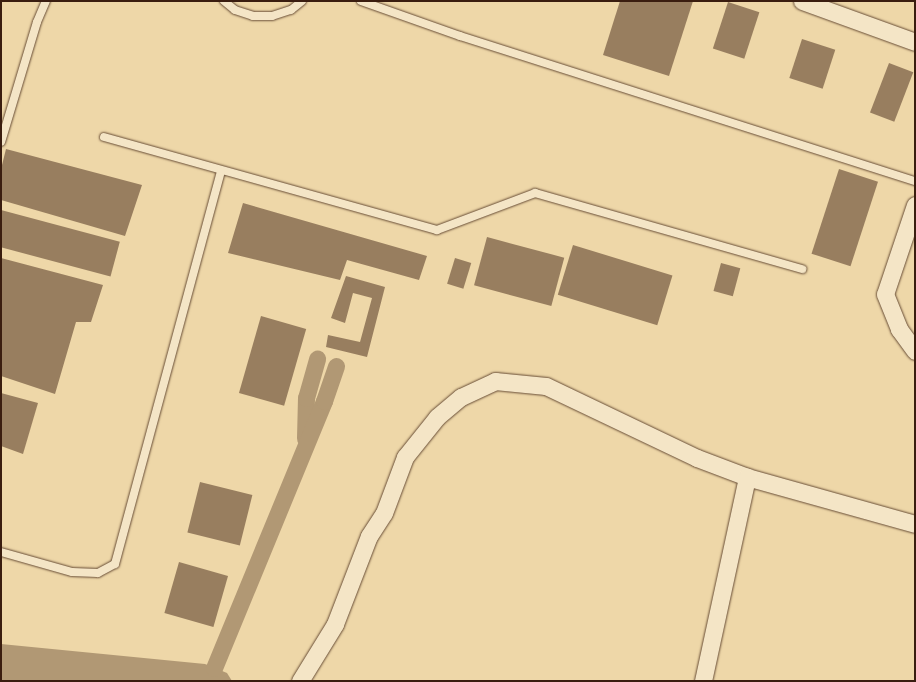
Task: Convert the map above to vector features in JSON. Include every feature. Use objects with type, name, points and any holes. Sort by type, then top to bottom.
[{"type":"street","points":[[802,1],[915,42]]},
{"type":"street","points":[[915,205],[885,294],[900,329],[915,351]]},
{"type":"street","points":[[300,681],[335,624],[369,536],[384,513],[405,457],[437,417],[461,397],[495,381],[546,386],[696,458],[747,477],[915,524]]},
{"type":"street","points":[[703,681],[747,477]]},
{"type":"lane","points":[[1,142],[37,22],[46,1]]},
{"type":"lane","points":[[224,1],[235,10],[253,16],[272,16],[290,10],[302,1]]},
{"type":"lane","points":[[361,1],[915,181]]},
{"type":"lane","points":[[104,137],[221,171],[437,230],[535,193],[802,270]]},
{"type":"lane","points":[[1,552],[72,572],[98,573],[115,564],[221,171]]},
{"type":"shaded area","points":[[1,644],[205,664],[227,673],[232,681],[1,681]]},
{"type":"building","points":[[620,1],[693,1],[669,76],[603,55]]},
{"type":"building","points":[[728,2],[759,12],[744,59],[713,49]]},
{"type":"building","points":[[802,39],[835,50],[823,89],[789,78]]},
{"type":"building","points":[[889,63],[913,72],[894,122],[870,112]]},
{"type":"building","points":[[6,149],[142,185],[125,236],[1,200],[1,169]]},
{"type":"building","points":[[839,169],[878,182],[850,266],[811,254]]},
{"type":"building","points":[[243,203],[427,256],[419,280],[347,260],[340,280],[228,253]]},
{"type":"building","points":[[1,210],[120,242],[110,277],[1,247]]},
{"type":"building","points":[[487,237],[564,258],[551,306],[474,285]]},
{"type":"building","points":[[573,245],[672,275],[657,325],[558,295]]},
{"type":"building","points":[[1,258],[103,285],[91,322],[76,322],[55,394],[1,376]]},
{"type":"building","points":[[455,258],[471,263],[463,289],[447,284]]},
{"type":"building","points":[[721,263],[740,268],[733,296],[713,291]]},
{"type":"building","points":[[346,276],[385,287],[367,357],[326,347],[328,335],[360,342],[372,298],[353,293],[345,323],[331,318]]},
{"type":"building","points":[[261,316],[306,329],[284,406],[239,393]]},
{"type":"building","points":[[1,393],[38,403],[23,454],[1,446]]},
{"type":"building","points":[[200,482],[252,495],[240,546],[187,532]]},
{"type":"building","points":[[179,562],[228,576],[213,627],[164,613]]},
{"type":"waterway","points":[[305,438],[306,398],[317,359]]},
{"type":"waterway","points":[[214,668],[324,401],[336,366]]}]
